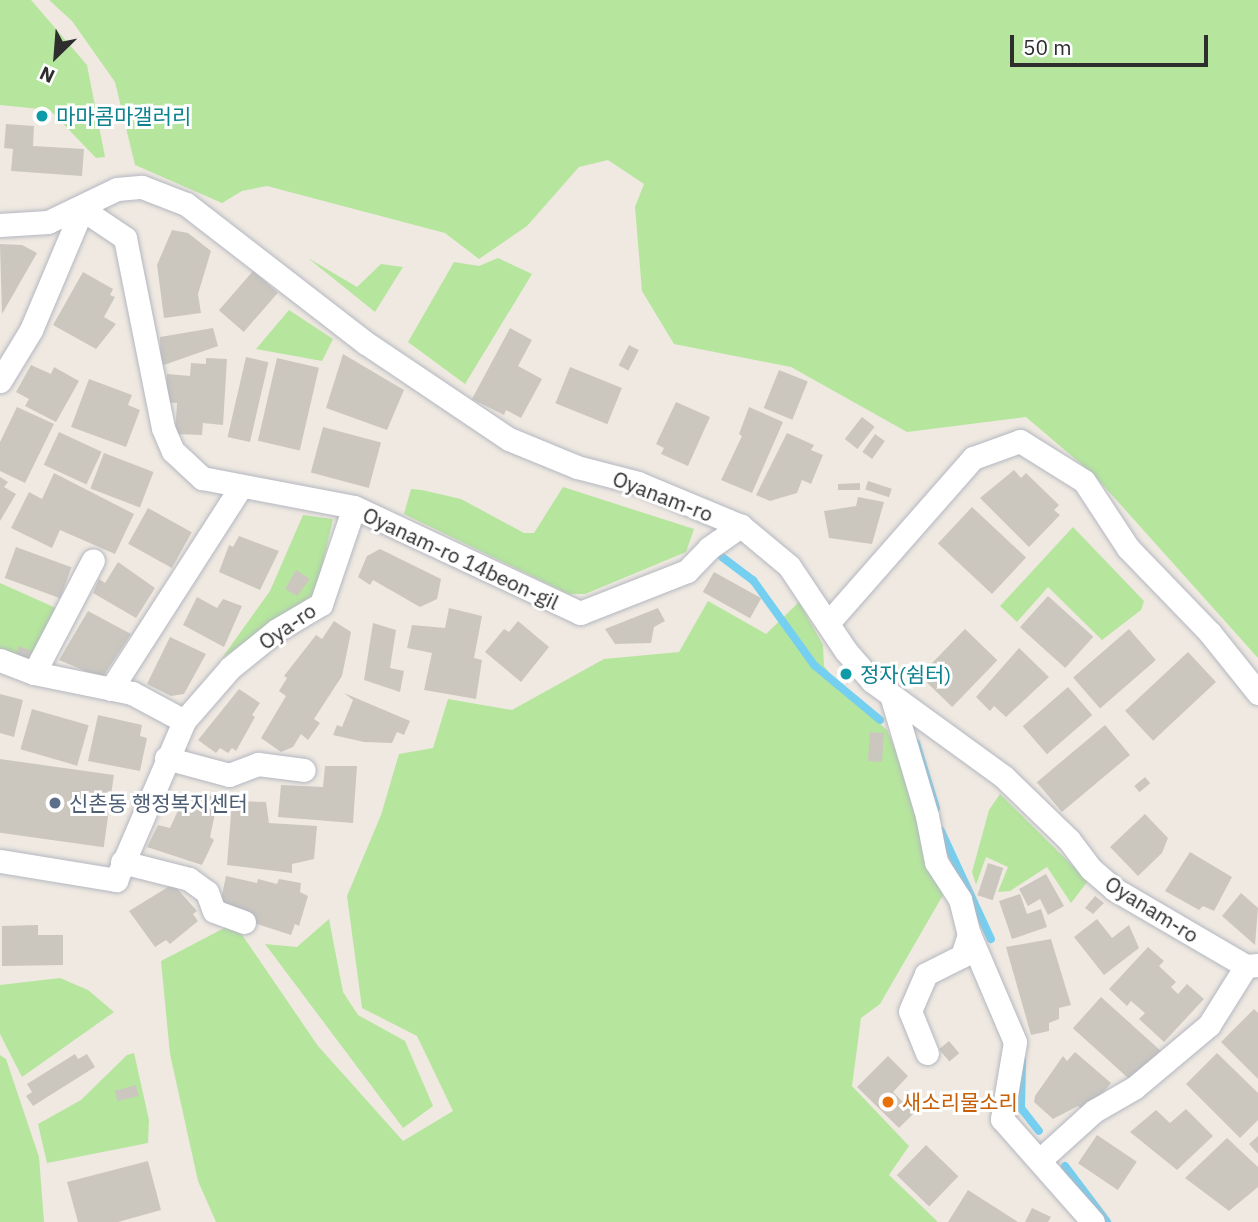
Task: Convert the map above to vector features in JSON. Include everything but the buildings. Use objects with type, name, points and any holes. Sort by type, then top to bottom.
[{"type":"street","name":"Oyanam-ro","points":[[0,225],[48,222],[82,209],[117,189],[142,187],[186,204],[366,343],[509,439],[577,467],[638,483],[741,526],[789,566],[872,681],[1003,777],[1114,889],[1252,966],[1209,1025],[1134,1088],[1094,1111],[1041,1159]]},
{"type":"street","points":[[0,381],[31,330],[82,209]]},
{"type":"street","name":"Oyanam-ro 14beon-gil","points":[[82,209],[125,238],[153,395],[173,451],[202,478],[240,488],[354,507],[580,613],[687,571],[709,548],[741,526]]},
{"type":"street","points":[[828,623],[973,458],[1020,441],[1084,481],[1128,548],[1210,633],[1258,693]]},
{"type":"street","points":[[111,689],[240,488]]},
{"type":"street","name":"Oya-ro","points":[[122,862],[184,721],[230,668],[277,630],[321,604],[354,507]]},
{"type":"street","points":[[34,673],[93,560]]},
{"type":"street","points":[[0,660],[34,673],[132,693],[184,721]]},
{"type":"street","points":[[891,695],[927,816],[936,862],[961,899],[969,933],[1016,1042],[1002,1119],[1041,1159],[1093,1222]]},
{"type":"street","points":[[166,758],[229,775],[258,764],[304,770]]},
{"type":"street","points":[[0,861],[116,880],[122,862],[189,879],[207,892],[214,911],[244,922]]},
{"type":"street","points":[[927,1053],[910,1011],[926,974],[962,956],[969,933]]},
{"type":"green space","points":[[0,0],[31,0],[87,65],[105,157],[96,158],[50,110],[0,105]]},
{"type":"green space","points":[[49,0],[1258,0],[1258,658],[1094,475],[1026,417],[907,432],[791,367],[674,344],[642,291],[635,207],[644,184],[608,160],[579,167],[527,226],[479,259],[445,233],[267,186],[242,191],[222,203],[135,165],[115,82],[72,21]]},
{"type":"green space","points":[[308,258],[357,287],[381,264],[403,267],[375,312]]},
{"type":"green space","points":[[498,258],[532,274],[465,384],[408,342],[454,262],[479,266]]},
{"type":"green space","points":[[289,310],[333,339],[322,361],[256,349]]},
{"type":"green space","points":[[563,487],[694,529],[686,552],[585,594],[569,594],[404,514],[411,489],[422,490],[461,499],[524,533],[534,533]]},
{"type":"green space","points":[[303,515],[333,519],[316,593],[222,658],[270,591]]},
{"type":"green space","points":[[1073,527],[1144,601],[1141,610],[1102,640],[1048,587],[1017,622],[1000,606]]},
{"type":"green space","points":[[0,583],[58,609],[29,664],[0,652]]},
{"type":"green space","points":[[708,601],[766,634],[799,602],[823,645],[824,666],[846,694],[887,730],[910,784],[943,895],[880,1004],[861,1018],[852,1086],[909,1146],[889,1175],[938,1222],[216,1222],[198,1181],[170,1054],[161,961],[234,923],[318,1046],[403,1141],[453,1111],[417,1036],[362,1008],[347,896],[381,815],[399,754],[433,748],[448,699],[512,710],[604,659],[679,652]]},
{"type":"green space","points":[[1000,794],[1088,881],[1071,903],[1047,867],[1010,891],[998,892],[1008,867],[986,857],[976,885],[972,872],[989,810]]},
{"type":"green space","points":[[329,919],[343,992],[358,1015],[405,1041],[433,1106],[403,1128],[265,944],[297,947]]},
{"type":"green space","points":[[60,978],[88,990],[114,1012],[22,1077],[0,1034],[0,985]]},
{"type":"green space","points":[[134,1053],[149,1120],[148,1143],[47,1163],[38,1124],[81,1100],[127,1055]]},
{"type":"green space","points":[[0,1055],[6,1059],[39,1157],[44,1222],[0,1222]]},
{"type":"waterway","points":[[722,557],[753,580],[814,665],[880,720]]},
{"type":"waterway","points":[[916,743],[936,808]]},
{"type":"waterway","points":[[941,831],[991,939]]},
{"type":"waterway","points":[[1022,1060],[1021,1108],[1039,1131]]},
{"type":"waterway","points":[[1065,1166],[1107,1222]]},
{"type":"place","name":"마마콤마갤러리","points":[[42,116]]},
{"type":"place","name":"정자(쉼터)","points":[[846,674]]},
{"type":"place","name":"신촌동 행정복지센터","points":[[55,803]]},
{"type":"place","name":"새소리물소리","points":[[888,1102]]}]
